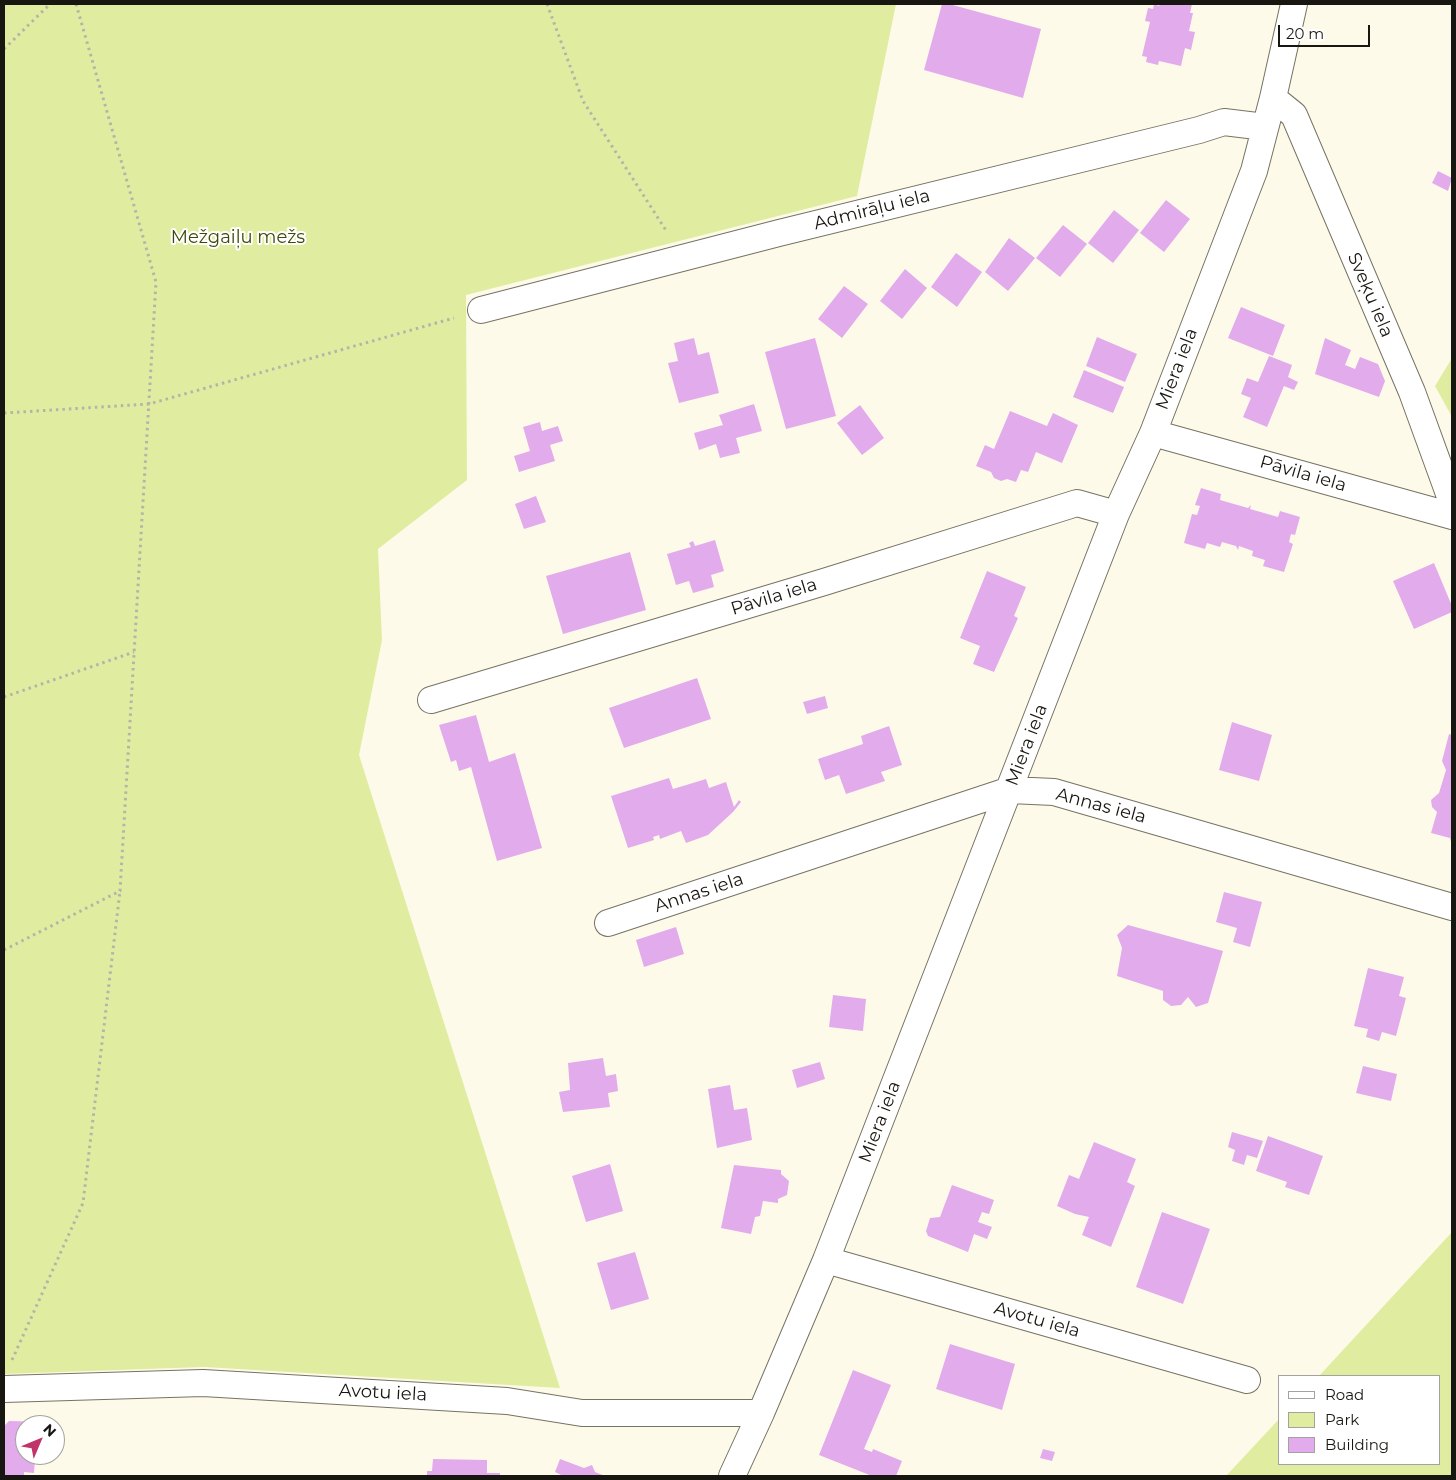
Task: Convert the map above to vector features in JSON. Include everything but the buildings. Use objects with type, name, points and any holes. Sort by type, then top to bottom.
[{"type":"street","name":"Miera iela","points":[[732,1476],[761,1414],[826,1260],[1116,514],[1153,433],[1254,170],[1273,98],[1294,4]]},
{"type":"street","name":"Sveķu iela","points":[[1273,98],[1294,115],[1412,392],[1452,502]]},
{"type":"street","name":"Admirāļu iela","points":[[481,310],[1224,122],[1265,127]]},
{"type":"street","name":"Pāvila iela","points":[[1153,433],[1452,516]]},
{"type":"street","name":"Pāvila iela","points":[[432,700],[824,582],[1077,503],[1116,514]]},
{"type":"street","name":"Annas iela","points":[[608,924],[1010,790],[1054,792],[1452,907]]},
{"type":"street","name":"Avotu iela","points":[[826,1260],[1247,1380]]},
{"type":"street","name":"Avotu iela","points":[[4,1389],[203,1383],[507,1400],[582,1413],[761,1414]]},
{"type":"path","points":[[4,49],[50,4]]},
{"type":"path","points":[[12,1361],[83,1203],[120,891],[156,282],[76,4]]},
{"type":"path","points":[[548,4],[583,101],[683,258]]},
{"type":"path","points":[[4,413],[149,404],[481,310]]},
{"type":"path","points":[[4,697],[134,652]]},
{"type":"path","points":[[4,950],[120,891]]},
{"type":"green space","name":"Mežgaiļu mežs","points":[[4,4],[896,4],[857,196],[466,295],[467,480],[378,549],[382,640],[359,755],[560,1388],[204,1367],[4,1374]]},
{"type":"green space","points":[[1452,358],[1452,417],[1435,386]]},
{"type":"green space","points":[[1452,1232],[1452,1476],[1226,1476],[1278,1420],[1278,1465],[1441,1465],[1441,1375],[1320,1375]]}]
